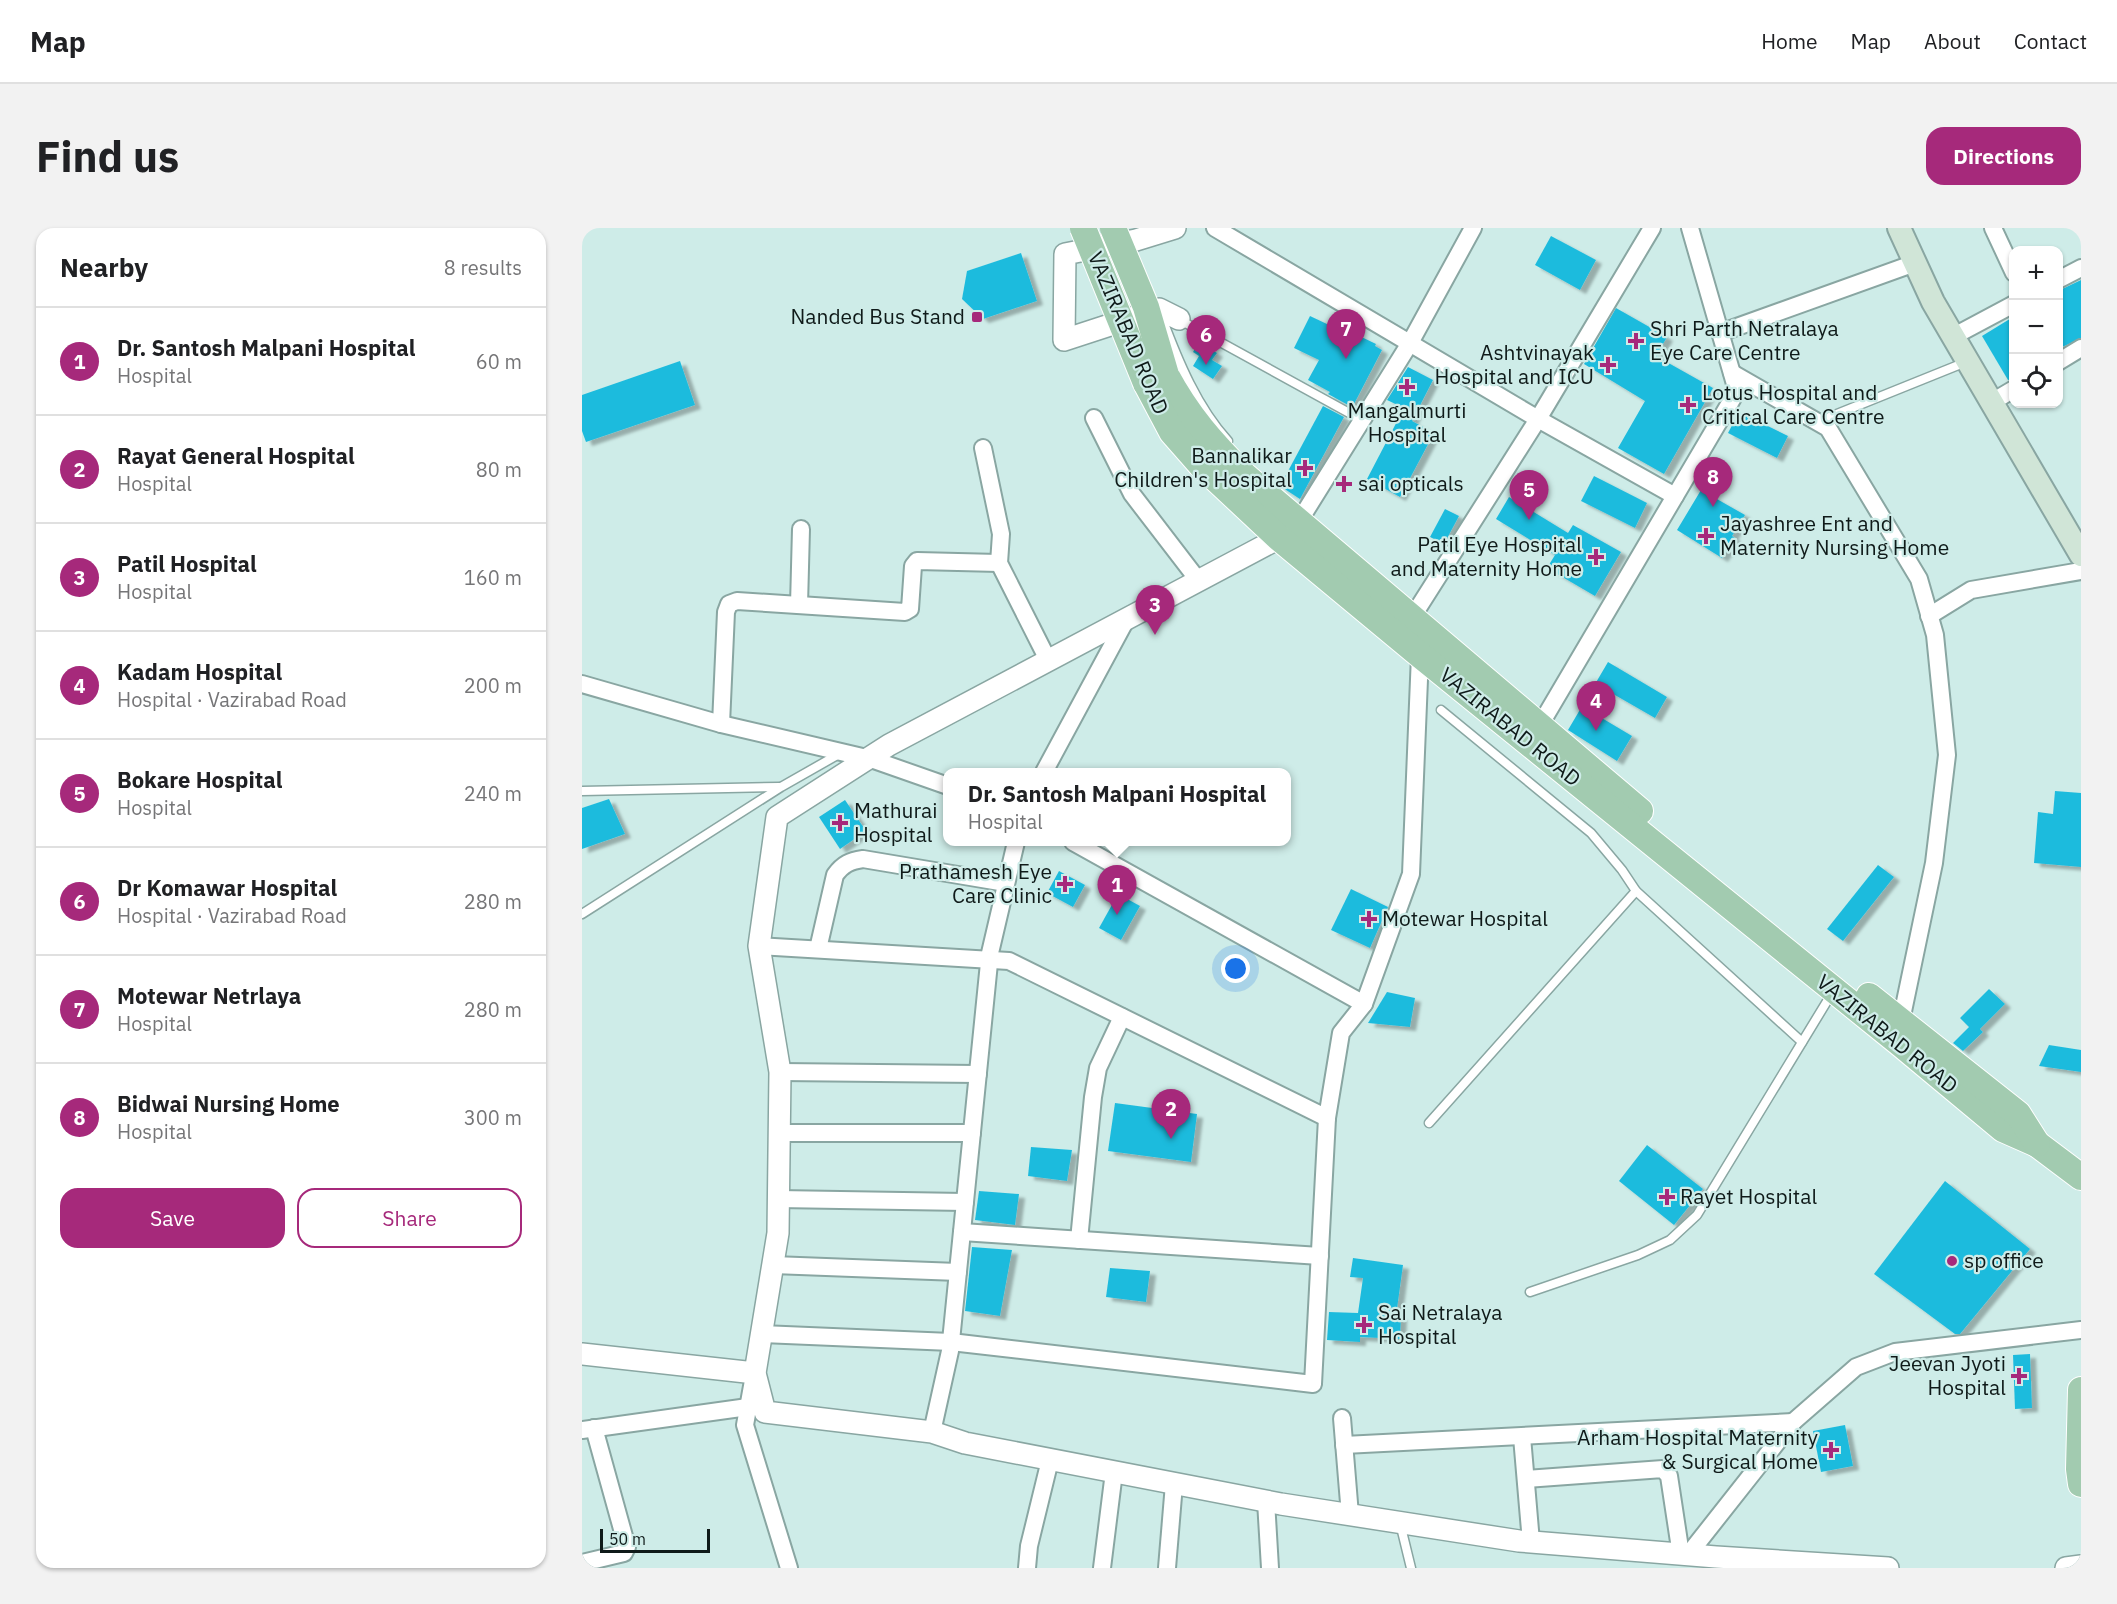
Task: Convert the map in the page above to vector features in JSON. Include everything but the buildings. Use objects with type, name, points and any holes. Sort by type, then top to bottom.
[{"type":"main road","name":"VAZIRABAD ROAD","points":[[1083,228],[1156,379]]},
{"type":"main road","name":"VAZIRABAD ROAD","points":[[1113,228],[1146,307],[1156,379],[1172,432],[1201,465],[1294,520],[1360,572],[1413,616],[1534,734],[1834,990],[2003,1129],[2037,1143],[2081,1177]]},
{"type":"main road","points":[[1899,228],[1933,302],[2081,555]]},
{"type":"main road","name":"VAZIRABAD ROAD","points":[[1294,520],[1344,592],[1420,655],[1534,734],[1683,847],[2018,1114],[2037,1143]]},
{"type":"main road","points":[[1344,592],[1360,572]]},
{"type":"main road","points":[[2081,1390],[2079,1468],[2081,1484]]},
{"type":"street","points":[[1175,228],[1136,240],[1065,254],[1064,340],[1158,309],[1179,319]]},
{"type":"street","points":[[1215,228],[1538,419],[1675,496]]},
{"type":"street","points":[[789,1568],[745,1425],[778,1233],[780,1072],[759,946],[777,817],[871,759],[889,745],[1198,580],[1294,520],[1362,420],[1410,343],[1473,228]]},
{"type":"street","points":[[1413,616],[1538,419],[1652,228]]},
{"type":"street","points":[[1534,734],[1737,391],[1690,228]]},
{"type":"street","points":[[1994,228],[2009,264]]},
{"type":"street","points":[[1720,333],[1915,263]]},
{"type":"street","points":[[2063,277],[2081,268]]},
{"type":"street","points":[[1954,336],[2009,306]]},
{"type":"street","points":[[2063,359],[2081,348]]},
{"type":"street","points":[[1732,373],[1828,428],[1918,579],[1935,635],[1947,755],[1934,863],[1901,1021]]},
{"type":"street","points":[[1992,402],[2009,391]]},
{"type":"street","points":[[1094,418],[1132,494],[1198,580]]},
{"type":"street","points":[[983,448],[1001,534],[999,563],[1048,660]]},
{"type":"street","points":[[799,605],[801,529]]},
{"type":"street","points":[[721,724],[726,607],[729,604],[737,601],[905,612],[910,609],[913,566],[916,561],[999,563]]},
{"type":"street","points":[[1929,616],[1971,590],[2081,571]]},
{"type":"street","points":[[1046,768],[1127,618]]},
{"type":"street","points":[[761,1334],[951,1342],[1313,1384],[1327,1118],[1341,1033],[1364,1004],[1411,874],[1420,655]]},
{"type":"street","points":[[582,684],[721,724],[871,759],[943,784]]},
{"type":"street","points":[[932,1432],[951,1342],[989,961],[1015,846]]},
{"type":"street","points":[[1080,846],[1364,1004]]},
{"type":"street","points":[[818,950],[836,875],[841,867],[850,861],[863,859],[1006,883]]},
{"type":"street","points":[[759,946],[1009,961],[1327,1118]]},
{"type":"street","points":[[1079,1240],[1098,1068],[1122,1017]]},
{"type":"street","points":[[780,1072],[978,1074]]},
{"type":"street","points":[[779,1133],[972,1133]]},
{"type":"street","points":[[778,1199],[965,1203]]},
{"type":"street","points":[[962,1232],[1320,1256]]},
{"type":"street","points":[[772,1265],[958,1272]]},
{"type":"street","points":[[1685,1555],[1793,1422],[1856,1367],[1895,1352],[2081,1330]]},
{"type":"street","points":[[582,1354],[754,1373]]},
{"type":"street","points":[[754,1373],[765,1413],[932,1432],[965,1443],[1266,1501],[1531,1542],[1888,1568]]},
{"type":"street","points":[[582,1563],[624,1553],[627,1547],[588,1429],[748,1407]]},
{"type":"street","points":[[1342,1418],[1350,1515]]},
{"type":"street","points":[[1344,1445],[1793,1422]]},
{"type":"street","points":[[1522,1437],[1531,1542]]},
{"type":"street","points":[[1027,1568],[1029,1546],[1050,1460]]},
{"type":"street","points":[[1526,1479],[1664,1469],[1668,1476],[1685,1555]]},
{"type":"street","points":[[1102,1568],[1114,1472]]},
{"type":"street","points":[[1167,1568],[1174,1484]]},
{"type":"street","points":[[1266,1501],[1270,1568]]},
{"type":"street","points":[[2066,1568],[2081,1566]]},
{"type":"lane","points":[[1158,309],[1191,386],[1209,416],[1233,446]]},
{"type":"lane","points":[[1179,319],[1362,420]]},
{"type":"lane","points":[[1816,422],[1968,362]]},
{"type":"lane","points":[[1441,710],[1591,833],[1622,870],[1636,891],[1802,1042]]},
{"type":"lane","points":[[582,914],[781,787],[843,752]]},
{"type":"lane","points":[[582,791],[781,787]]},
{"type":"lane","points":[[1429,1123],[1636,891]]},
{"type":"lane","points":[[1530,1292],[1638,1255],[1670,1240],[1697,1215],[1834,990]]},
{"type":"lane","points":[[1400,1523],[1411,1568]]},
{"type":"place","name":"Nanded Bus Stand","points":[[977,317]]},
{"type":"place","name":"Shri Parth Netralaya Eye Care Centre","points":[[1636,341]]},
{"type":"place","name":"Motewar Netrlaya","points":[[1346,359]]},
{"type":"place","name":"Dr Komawar Hospital","points":[[1206,365]]},
{"type":"place","name":"Ashtvinayak Hospital and ICU","points":[[1608,365]]},
{"type":"place","name":"Mangalmurti Hospital","points":[[1407,387]]},
{"type":"place","name":"Lotus Hospital and Critical Care Centre","points":[[1688,405]]},
{"type":"place","name":"Bannalikar Children's Hospital","points":[[1305,468]]},
{"type":"place","name":"sai opticals","points":[[1344,484]]},
{"type":"place","name":"Bidwai Nursing Home","points":[[1713,507]]},
{"type":"place","name":"Bokare Hospital","points":[[1529,520]]},
{"type":"place","name":"Jayashree Ent and Maternity Nursing Home","points":[[1706,536]]},
{"type":"place","name":"Patil Eye Hospital and Maternity Home","points":[[1596,557]]},
{"type":"place","name":"Patil Hospital","points":[[1155,635]]},
{"type":"place","name":"Kadam Hospital","points":[[1596,731]]},
{"type":"place","name":"Mathurai Hospital","points":[[840,823]]},
{"type":"place","name":"Prathamesh Eye Care Clinic","points":[[1065,884]]},
{"type":"place","name":"Dr. Santosh Malpani Hospital","points":[[1117,915]]},
{"type":"place","name":"Motewar Hospital","points":[[1369,919]]},
{"type":"place","name":"Rayat General Hospital","points":[[1171,1139]]},
{"type":"place","name":"Rayet Hospital","points":[[1667,1197]]},
{"type":"place","name":"sp office","points":[[1952,1261]]},
{"type":"place","name":"Sai Netralaya Hospital","points":[[1364,1325]]},
{"type":"place","name":"Jeevan Jyoti Hospital","points":[[2019,1376]]},
{"type":"place","name":"Arham Hospital Maternity & Surgical Home","points":[[1831,1450]]}]
